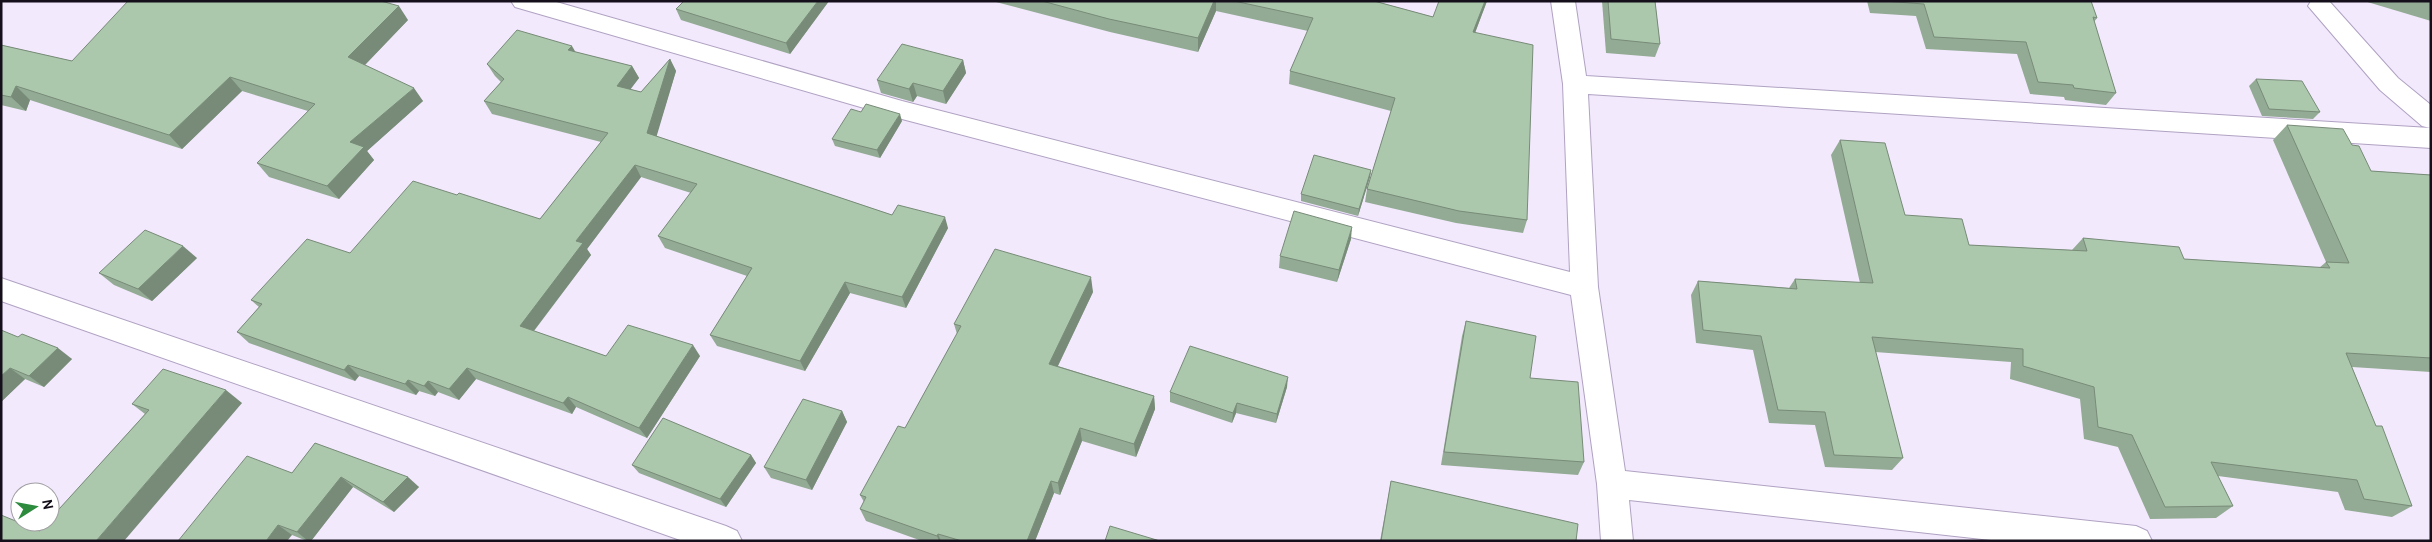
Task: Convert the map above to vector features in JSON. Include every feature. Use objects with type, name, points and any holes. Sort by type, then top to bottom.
[{"type":"street","points":[[523,1],[902,110],[1584,287]]},
{"type":"street","points":[[1563,1],[1575,84],[1584,287],[1612,484],[1617,541]]},
{"type":"street","points":[[2320,6],[2389,84],[2431,119]]},
{"type":"street","points":[[1575,84],[2431,138]]},
{"type":"street","points":[[1,289],[726,541]]},
{"type":"street","points":[[1612,484],[2136,541]]},
{"type":"building","points":[[128,1],[381,1],[399,6],[348,57],[414,88],[350,142],[364,147],[327,186],[257,163],[315,104],[230,77],[169,135],[16,86],[11,97],[1,95],[1,45],[72,61]]},
{"type":"building","points":[[684,1],[818,1],[786,43],[676,9]]},
{"type":"building","points":[[1042,1],[1214,1],[1198,38],[1109,19]]},
{"type":"building","points":[[1234,1],[1374,1],[1433,17],[1439,1],[1485,1],[1473,32],[1533,45],[1527,220],[1459,211],[1367,189],[1395,98],[1290,71],[1313,18]]},
{"type":"building","points":[[1608,1],[1655,1],[1660,44],[1611,39]]},
{"type":"building","points":[[1883,1],[2091,1],[2097,18],[2093,17],[2116,93],[2074,88],[2073,85],[2038,82],[2026,42],[1934,37],[1924,4]]},
{"type":"building","points":[[517,30],[572,46],[568,50],[632,66],[617,86],[641,92],[670,59],[647,133],[892,215],[898,205],[945,217],[902,297],[845,282],[800,361],[710,335],[752,268],[658,236],[697,184],[635,165],[576,241],[583,243],[520,326],[606,356],[628,325],[693,345],[639,428],[568,397],[563,403],[467,368],[449,389],[428,381],[424,386],[408,380],[405,384],[348,365],[344,370],[237,332],[262,304],[251,300],[307,239],[350,253],[413,181],[457,195],[459,193],[540,219],[608,133],[484,101],[504,79],[487,64]]},
{"type":"building","points":[[902,44],[963,60],[943,91],[913,83],[909,89],[877,80]]},
{"type":"building","points":[[2256,79],[2302,81],[2320,112],[2269,109]]},
{"type":"building","points":[[866,104],[900,114],[877,150],[832,139],[851,109],[861,112]]},
{"type":"building","points":[[2287,125],[2343,129],[2352,145],[2359,146],[2371,171],[2431,175],[2431,358],[2346,353],[2376,426],[2382,426],[2412,506],[2364,499],[2357,480],[2211,462],[2233,506],[2165,507],[2132,435],[2098,427],[2094,387],[2023,366],[2023,349],[1872,337],[1903,458],[1834,455],[1825,412],[1778,410],[1761,336],[1703,330],[1698,281],[1797,289],[1795,279],[1873,283],[1840,140],[1885,143],[1905,215],[1962,219],[1969,245],[2087,251],[2083,238],[2179,247],[2184,259],[2330,268],[2326,262],[2349,263]]},
{"type":"building","points":[[1314,155],[1371,170],[1359,209],[1301,194]]},
{"type":"building","points":[[1294,211],[1352,227],[1339,270],[1280,256]]},
{"type":"building","points":[[145,230],[183,246],[138,289],[99,273]]},
{"type":"building","points":[[995,249],[1091,277],[1049,364],[1154,396],[1134,444],[1080,428],[1058,483],[1051,481],[1027,541],[962,541],[938,534],[937,536],[860,509],[866,497],[860,495],[898,426],[905,428],[961,326],[954,324]]},
{"type":"building","points":[[1466,321],[1536,336],[1530,378],[1578,382],[1584,462],[1444,452]]},
{"type":"building","points":[[1,330],[18,337],[22,334],[58,348],[29,376],[10,368],[1,376]]},
{"type":"building","points":[[1190,346],[1288,377],[1277,414],[1237,403],[1233,413],[1170,392]]},
{"type":"building","points":[[163,369],[226,390],[96,541],[1,541],[1,515],[10,519],[10,532],[60,532],[60,508],[149,410],[132,404]]},
{"type":"building","points":[[803,399],[842,411],[806,480],[764,467]]},
{"type":"building","points":[[663,418],[751,455],[720,499],[632,465]]},
{"type":"building","points":[[315,443],[408,477],[383,502],[341,477],[297,532],[278,525],[266,541],[178,541],[247,456],[292,473]]},
{"type":"building","points":[[1391,481],[1578,524],[1576,541],[1381,541]]},
{"type":"building","points":[[1110,526],[1160,541],[1105,541]]}]
